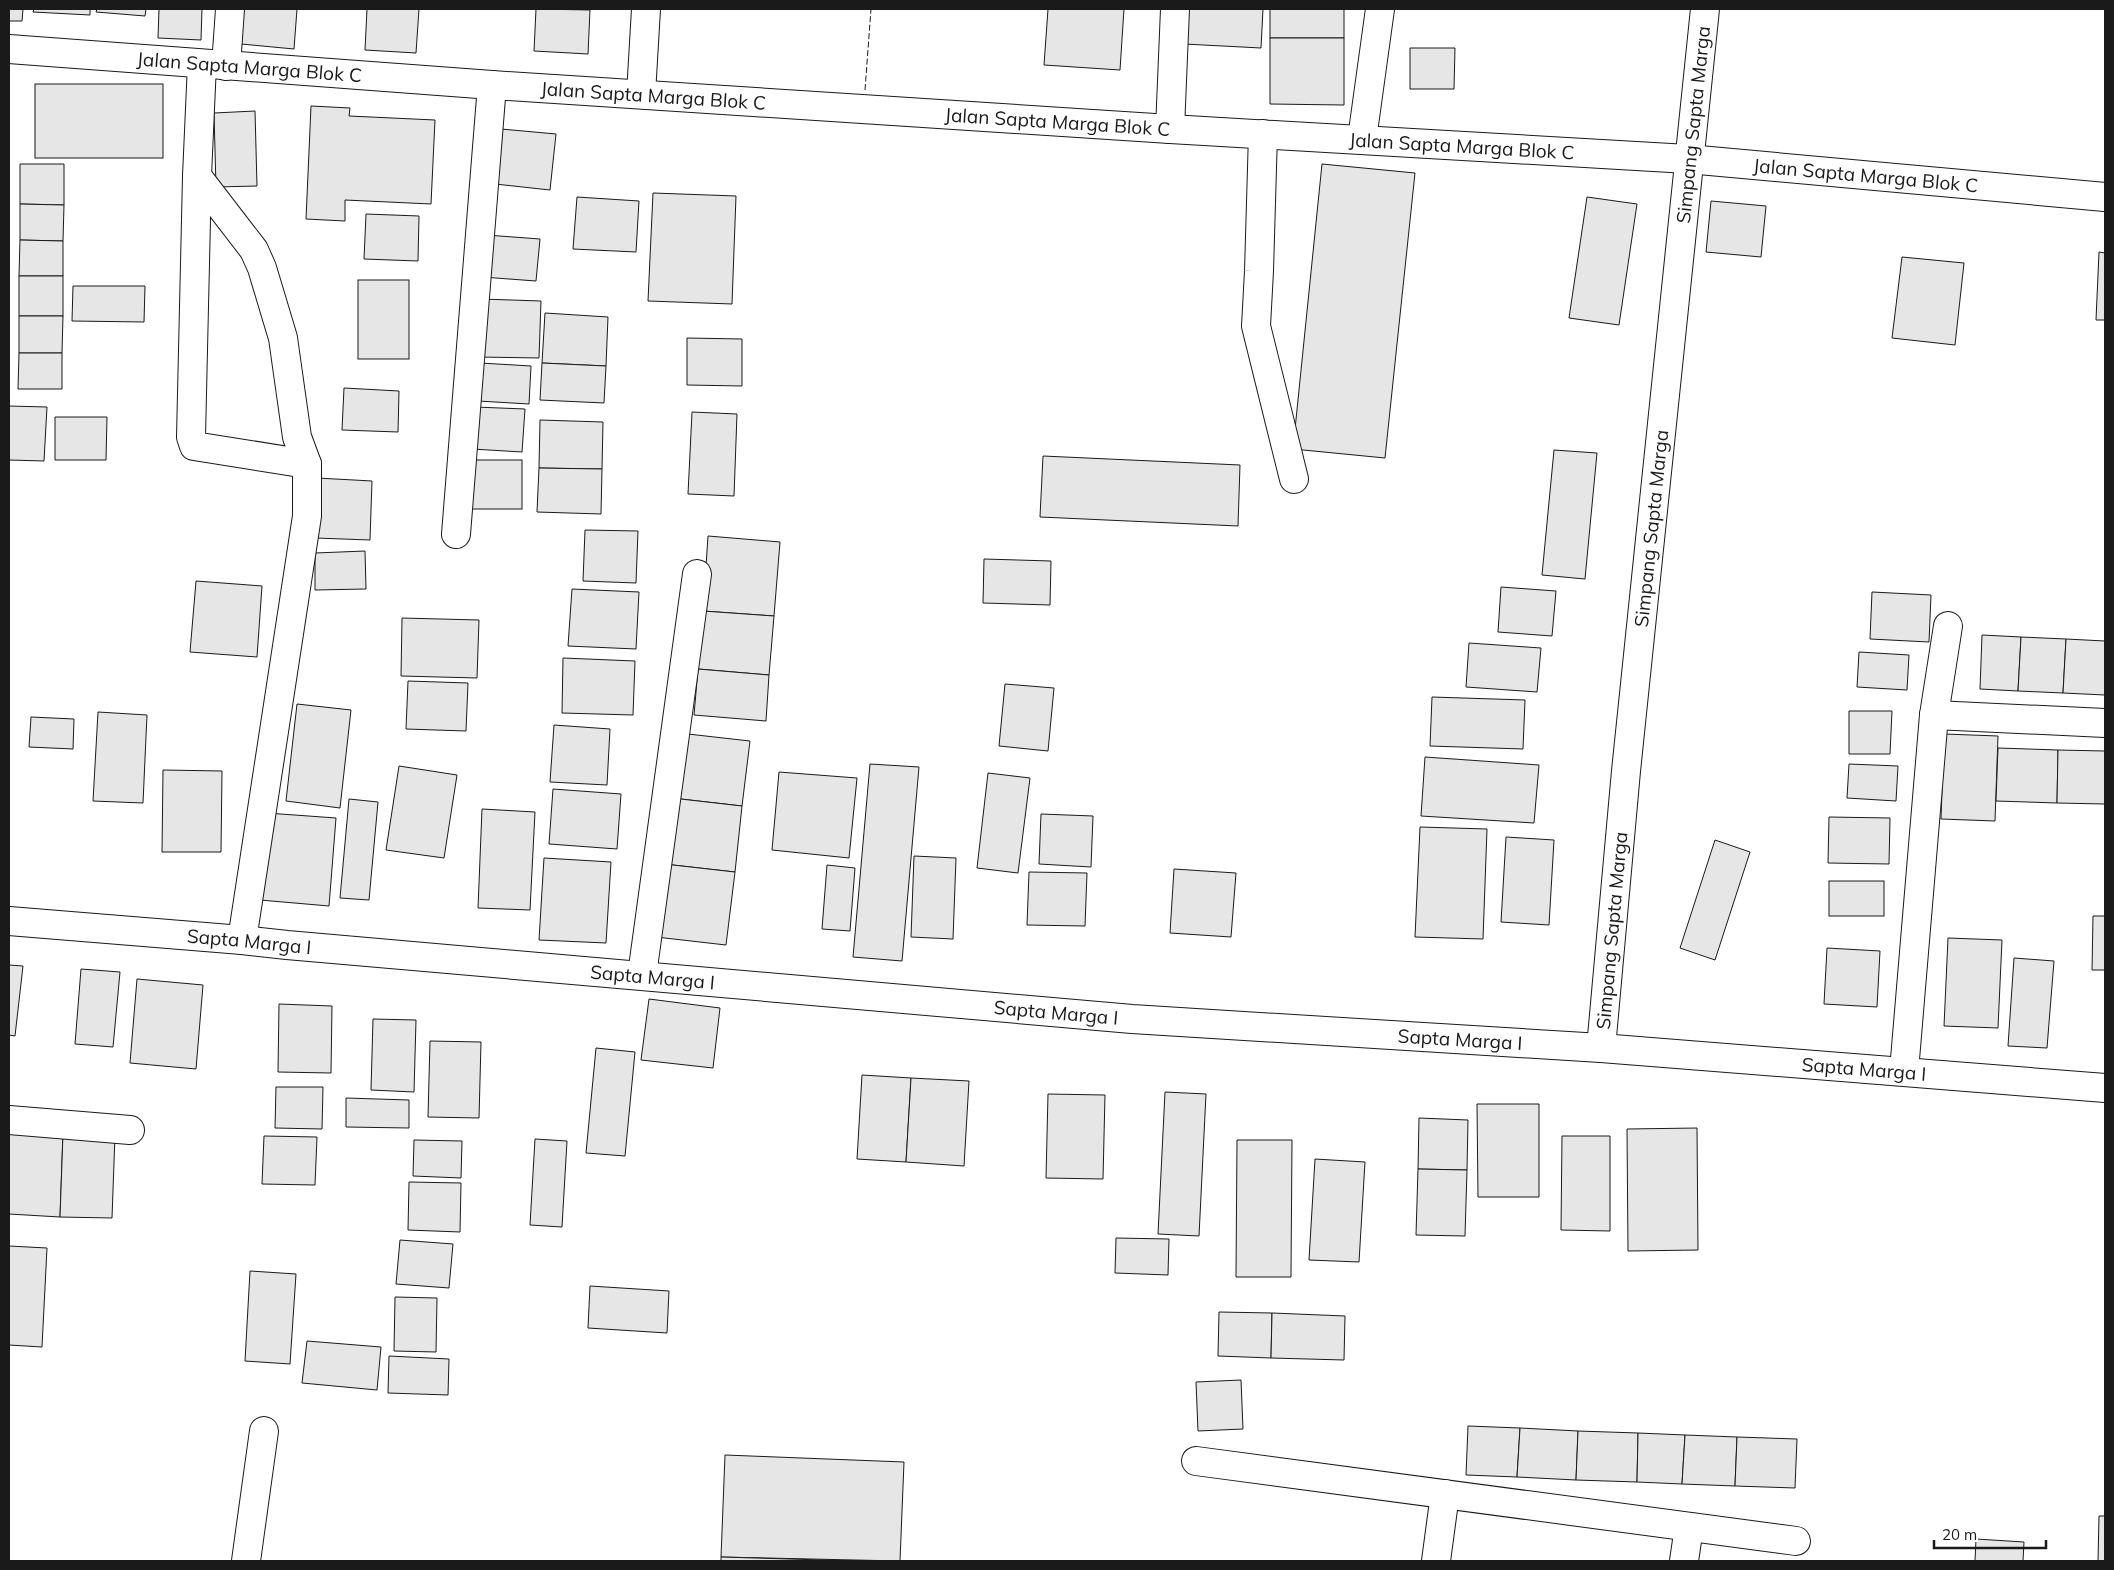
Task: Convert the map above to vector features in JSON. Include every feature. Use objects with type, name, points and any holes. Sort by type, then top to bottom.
[{"type":"street","points":[[230,9],[214,65],[197,176],[191,437],[194,446],[307,464]]},
{"type":"street","points":[[641,94],[646,9]]},
{"type":"street","points":[[1170,129],[1175,9]]},
{"type":"street","points":[[1362,139],[1380,9]]},
{"type":"street","name":"Simpang Sapta Marga","points":[[1601,1048],[1610,937],[1688,159],[1705,9]]},
{"type":"street","name":"Jalan Sapta Marga Blok C","points":[[9,49],[492,85],[1170,129],[1688,159],[2105,197]]},
{"type":"street","points":[[456,534],[492,85]]},
{"type":"street","points":[[1263,134],[1256,326],[1294,479]]},
{"type":"street","points":[[197,176],[254,250],[262,268],[283,338],[297,437],[307,464],[307,516],[242,940]]},
{"type":"street","points":[[642,975],[697,574]]},
{"type":"street","points":[[1904,1071],[1934,715],[1948,626]]},
{"type":"street","points":[[1934,715],[2105,723]]},
{"type":"street","name":"Sapta Marga I","points":[[9,921],[1132,1019],[1601,1048],[2105,1088]]},
{"type":"street","points":[[9,1120],[130,1130]]},
{"type":"street","points":[[246,1561],[264,1431]]},
{"type":"street","points":[[1196,1461],[1796,1541]]},
{"type":"street","points":[[1436,1561],[1444,1494]]},
{"type":"street","points":[[1684,1561],[1689,1527]]},
{"type":"building","points":[[9,9],[23,9],[22,21],[9,21]]},
{"type":"building","points":[[34,9],[90,9],[90,15],[33,12]]},
{"type":"building","points":[[97,9],[146,9],[145,16],[96,12]]},
{"type":"building","points":[[159,9],[202,9],[201,40],[158,38]]},
{"type":"building","points":[[244,9],[297,9],[294,49],[241,44]]},
{"type":"building","points":[[367,9],[419,9],[416,53],[365,50]]},
{"type":"building","points":[[536,9],[590,10],[588,54],[534,51]]},
{"type":"building","points":[[1048,9],[1124,9],[1120,70],[1044,65]]},
{"type":"building","points":[[1186,9],[1263,9],[1261,48],[1184,44]]},
{"type":"building","points":[[1270,9],[1344,9],[1344,38],[1270,38]]},
{"type":"building","points":[[1270,38],[1344,38],[1344,105],[1270,104]]},
{"type":"building","points":[[1410,48],[1455,48],[1454,89],[1410,89]]},
{"type":"building","points":[[35,84],[163,84],[163,158],[35,158]]},
{"type":"building","points":[[311,106],[350,108],[349,116],[435,120],[431,204],[345,200],[345,221],[306,219]]},
{"type":"building","points":[[255,111],[257,186],[216,187],[214,113]]},
{"type":"building","points":[[501,129],[556,134],[550,190],[495,184]]},
{"type":"building","points":[[20,164],[64,164],[64,205],[20,204]]},
{"type":"building","points":[[1322,164],[1415,173],[1385,458],[1293,449]]},
{"type":"building","points":[[653,193],[736,196],[732,304],[648,301]]},
{"type":"building","points":[[577,197],[639,201],[636,252],[573,249]]},
{"type":"building","points":[[1587,197],[1637,204],[1619,325],[1569,318]]},
{"type":"building","points":[[1711,201],[1766,206],[1761,257],[1706,252]]},
{"type":"building","points":[[20,204],[64,205],[63,241],[20,240]]},
{"type":"building","points":[[366,214],[419,216],[418,261],[364,259]]},
{"type":"building","points":[[486,235],[540,239],[536,281],[482,277]]},
{"type":"building","points":[[20,240],[63,241],[63,276],[19,276]]},
{"type":"building","points":[[2099,252],[2105,253],[2105,320],[2096,320]]},
{"type":"building","points":[[1902,257],[1964,263],[1955,345],[1892,338]]},
{"type":"building","points":[[19,276],[63,276],[63,316],[19,316]]},
{"type":"building","points":[[358,280],[409,280],[409,359],[358,359]]},
{"type":"building","points":[[73,286],[145,286],[144,322],[72,321]]},
{"type":"building","points":[[481,299],[541,301],[539,358],[479,357]]},
{"type":"building","points":[[545,313],[608,317],[606,366],[542,363]]},
{"type":"building","points":[[19,316],[63,316],[62,353],[19,353]]},
{"type":"building","points":[[687,338],[742,339],[742,386],[687,385]]},
{"type":"building","points":[[19,353],[62,353],[62,389],[18,389]]},
{"type":"building","points":[[480,363],[531,366],[529,404],[478,401]]},
{"type":"building","points":[[542,363],[606,366],[604,403],[540,400]]},
{"type":"building","points":[[344,388],[399,391],[398,432],[342,430]]},
{"type":"building","points":[[9,406],[47,407],[44,461],[9,460]]},
{"type":"building","points":[[475,407],[525,409],[522,452],[472,449]]},
{"type":"building","points":[[692,412],[737,414],[734,496],[688,494]]},
{"type":"building","points":[[55,417],[107,417],[106,460],[55,460]]},
{"type":"building","points":[[540,420],[603,422],[602,469],[539,468]]},
{"type":"building","points":[[1554,450],[1597,453],[1585,579],[1542,575]]},
{"type":"building","points":[[1043,456],[1240,465],[1238,526],[1040,517]]},
{"type":"building","points":[[472,460],[522,460],[522,509],[472,509]]},
{"type":"building","points":[[539,468],[602,469],[601,514],[537,512]]},
{"type":"building","points":[[317,478],[372,481],[370,540],[315,538]]},
{"type":"building","points":[[585,530],[638,531],[636,583],[583,581]]},
{"type":"building","points":[[708,536],[780,542],[774,616],[703,611]]},
{"type":"building","points":[[365,551],[366,589],[315,590],[315,553]]},
{"type":"building","points":[[984,559],[1051,561],[1050,605],[983,603]]},
{"type":"building","points":[[196,581],[262,586],[257,657],[190,652]]},
{"type":"building","points":[[1501,587],[1556,591],[1552,636],[1498,632]]},
{"type":"building","points":[[572,589],[639,592],[636,649],[568,646]]},
{"type":"building","points":[[1872,592],[1931,595],[1929,642],[1870,639]]},
{"type":"building","points":[[703,611],[774,616],[769,675],[698,669]]},
{"type":"building","points":[[402,618],[479,620],[477,678],[401,676]]},
{"type":"building","points":[[1982,635],[2021,637],[2018,691],[1980,689]]},
{"type":"building","points":[[2021,637],[2066,639],[2063,693],[2018,691]]},
{"type":"building","points":[[2066,639],[2105,641],[2105,695],[2063,693]]},
{"type":"building","points":[[1469,643],[1541,648],[1537,692],[1466,687]]},
{"type":"building","points":[[1859,652],[1909,655],[1907,690],[1857,687]]},
{"type":"building","points":[[563,658],[635,661],[633,715],[562,713]]},
{"type":"building","points":[[698,669],[769,675],[766,721],[694,715]]},
{"type":"building","points":[[408,681],[468,683],[466,731],[406,729]]},
{"type":"building","points":[[1005,684],[1054,688],[1048,751],[999,746]]},
{"type":"building","points":[[1432,697],[1525,700],[1523,749],[1430,746]]},
{"type":"building","points":[[297,704],[351,710],[340,808],[286,801]]},
{"type":"building","points":[[1849,711],[1892,711],[1890,754],[1849,754]]},
{"type":"building","points":[[98,712],[147,715],[143,803],[93,801]]},
{"type":"building","points":[[31,717],[74,719],[73,749],[29,747]]},
{"type":"building","points":[[554,725],[610,729],[607,785],[550,782]]},
{"type":"building","points":[[679,733],[750,741],[742,806],[672,798]]},
{"type":"building","points":[[1944,734],[1998,736],[1995,821],[1941,819]]},
{"type":"building","points":[[1998,748],[2058,750],[2057,803],[1996,801]]},
{"type":"building","points":[[2058,750],[2105,751],[2105,804],[2057,803]]},
{"type":"building","points":[[1425,757],[1539,765],[1534,823],[1421,816]]},
{"type":"building","points":[[870,764],[919,767],[902,961],[853,957]]},
{"type":"building","points":[[1849,764],[1898,766],[1896,801],[1847,798]]},
{"type":"building","points":[[399,766],[457,775],[444,858],[386,850]]},
{"type":"building","points":[[163,770],[222,771],[221,852],[162,852]]},
{"type":"building","points":[[779,772],[857,778],[849,858],[772,850]]},
{"type":"building","points":[[988,773],[1030,778],[1018,873],[977,868]]},
{"type":"building","points":[[553,789],[621,794],[617,849],[549,844]]},
{"type":"building","points":[[672,798],[742,806],[735,872],[664,864]]},
{"type":"building","points":[[349,799],[378,802],[369,900],[340,898]]},
{"type":"building","points":[[482,809],[535,812],[530,910],[478,908]]},
{"type":"building","points":[[267,813],[336,818],[329,906],[260,900]]},
{"type":"building","points":[[1041,814],[1093,816],[1091,867],[1039,864]]},
{"type":"building","points":[[1829,817],[1890,818],[1889,864],[1828,863]]},
{"type":"building","points":[[1420,827],[1487,829],[1483,939],[1415,937]]},
{"type":"building","points":[[1506,837],[1554,840],[1549,925],[1501,922]]},
{"type":"building","points":[[1715,840],[1750,852],[1715,960],[1680,948]]},
{"type":"building","points":[[914,856],[956,858],[953,939],[911,937]]},
{"type":"building","points":[[544,858],[611,862],[606,943],[539,940]]},
{"type":"building","points":[[664,864],[735,872],[726,945],[656,937]]},
{"type":"building","points":[[827,865],[855,868],[850,931],[822,929]]},
{"type":"building","points":[[1174,869],[1236,873],[1231,937],[1170,933]]},
{"type":"building","points":[[1029,872],[1087,873],[1085,926],[1027,925]]},
{"type":"building","points":[[1829,881],[1884,881],[1884,916],[1829,916]]},
{"type":"building","points":[[2093,916],[2105,916],[2105,970],[2092,970]]},
{"type":"building","points":[[1948,938],[2002,940],[1998,1028],[1944,1026]]},
{"type":"building","points":[[1827,948],[1880,951],[1877,1007],[1824,1004]]},
{"type":"building","points":[[2014,958],[2054,961],[2047,1048],[2008,1046]]},
{"type":"building","points":[[9,965],[23,966],[15,1036],[9,1035]]},
{"type":"building","points":[[81,969],[120,972],[113,1047],[75,1044]]},
{"type":"building","points":[[137,979],[203,985],[196,1069],[130,1063]]},
{"type":"building","points":[[649,999],[720,1008],[713,1068],[641,1060]]},
{"type":"building","points":[[279,1004],[332,1006],[331,1073],[278,1072]]},
{"type":"building","points":[[373,1019],[416,1020],[414,1092],[371,1090]]},
{"type":"building","points":[[430,1041],[481,1042],[479,1118],[428,1117]]},
{"type":"building","points":[[596,1048],[635,1052],[625,1156],[586,1153]]},
{"type":"building","points":[[862,1075],[911,1078],[906,1162],[857,1159]]},
{"type":"building","points":[[911,1078],[969,1081],[964,1166],[906,1162]]},
{"type":"building","points":[[276,1087],[323,1087],[322,1129],[275,1128]]},
{"type":"building","points":[[1165,1092],[1206,1094],[1199,1236],[1158,1234]]},
{"type":"building","points":[[1048,1094],[1105,1095],[1103,1179],[1046,1178]]},
{"type":"building","points":[[346,1098],[409,1100],[409,1128],[346,1127]]},
{"type":"building","points":[[1477,1104],[1539,1104],[1539,1197],[1478,1197]]},
{"type":"building","points":[[1419,1118],[1468,1120],[1467,1170],[1418,1169]]},
{"type":"building","points":[[1697,1128],[1698,1250],[1628,1251],[1627,1129]]},
{"type":"building","points":[[9,1131],[63,1133],[60,1217],[9,1214]]},
{"type":"building","points":[[63,1133],[115,1135],[112,1218],[60,1217]]},
{"type":"building","points":[[264,1136],[317,1137],[315,1185],[262,1184]]},
{"type":"building","points":[[1562,1136],[1610,1136],[1610,1231],[1561,1230]]},
{"type":"building","points":[[535,1139],[567,1141],[562,1227],[530,1225]]},
{"type":"building","points":[[414,1140],[462,1141],[461,1178],[413,1176]]},
{"type":"building","points":[[1237,1140],[1292,1140],[1291,1277],[1236,1277]]},
{"type":"building","points":[[1315,1159],[1365,1162],[1359,1262],[1309,1260]]},
{"type":"building","points":[[1418,1169],[1467,1170],[1465,1236],[1416,1235]]},
{"type":"building","points":[[409,1182],[461,1183],[460,1232],[408,1230]]},
{"type":"building","points":[[1116,1238],[1169,1239],[1168,1275],[1115,1273]]},
{"type":"building","points":[[400,1240],[453,1244],[449,1288],[396,1284]]},
{"type":"building","points":[[9,1246],[47,1248],[42,1347],[9,1345]]},
{"type":"building","points":[[250,1271],[296,1274],[290,1364],[245,1361]]},
{"type":"building","points":[[590,1286],[669,1291],[667,1333],[588,1328]]},
{"type":"building","points":[[395,1297],[437,1298],[436,1352],[394,1351]]},
{"type":"building","points":[[1219,1312],[1272,1313],[1271,1358],[1218,1356]]},
{"type":"building","points":[[1272,1313],[1345,1316],[1344,1360],[1271,1358]]},
{"type":"building","points":[[307,1341],[381,1347],[377,1390],[302,1383]]},
{"type":"building","points":[[389,1356],[449,1359],[448,1395],[388,1393]]},
{"type":"building","points":[[1241,1380],[1243,1429],[1198,1431],[1196,1382]]},
{"type":"building","points":[[1468,1426],[1520,1428],[1517,1477],[1466,1475]]},
{"type":"building","points":[[1520,1428],[1578,1431],[1576,1480],[1517,1477]]},
{"type":"building","points":[[1578,1431],[1638,1433],[1637,1482],[1576,1480]]},
{"type":"building","points":[[1638,1433],[1685,1435],[1682,1484],[1637,1482]]},
{"type":"building","points":[[1685,1435],[1737,1437],[1735,1486],[1682,1484]]},
{"type":"building","points":[[1737,1437],[1797,1439],[1795,1488],[1735,1486]]},
{"type":"building","points":[[725,1455],[904,1462],[900,1561],[721,1557]]},
{"type":"building","points":[[2099,1516],[2105,1516],[2105,1561],[2098,1561]]},
{"type":"building","points":[[1976,1539],[2024,1542],[2023,1561],[1975,1561]]},
{"type":"building","points":[[721,1557],[857,1561],[721,1561]]},
{"type":"fence","points":[[865,90],[871,9]]}]
